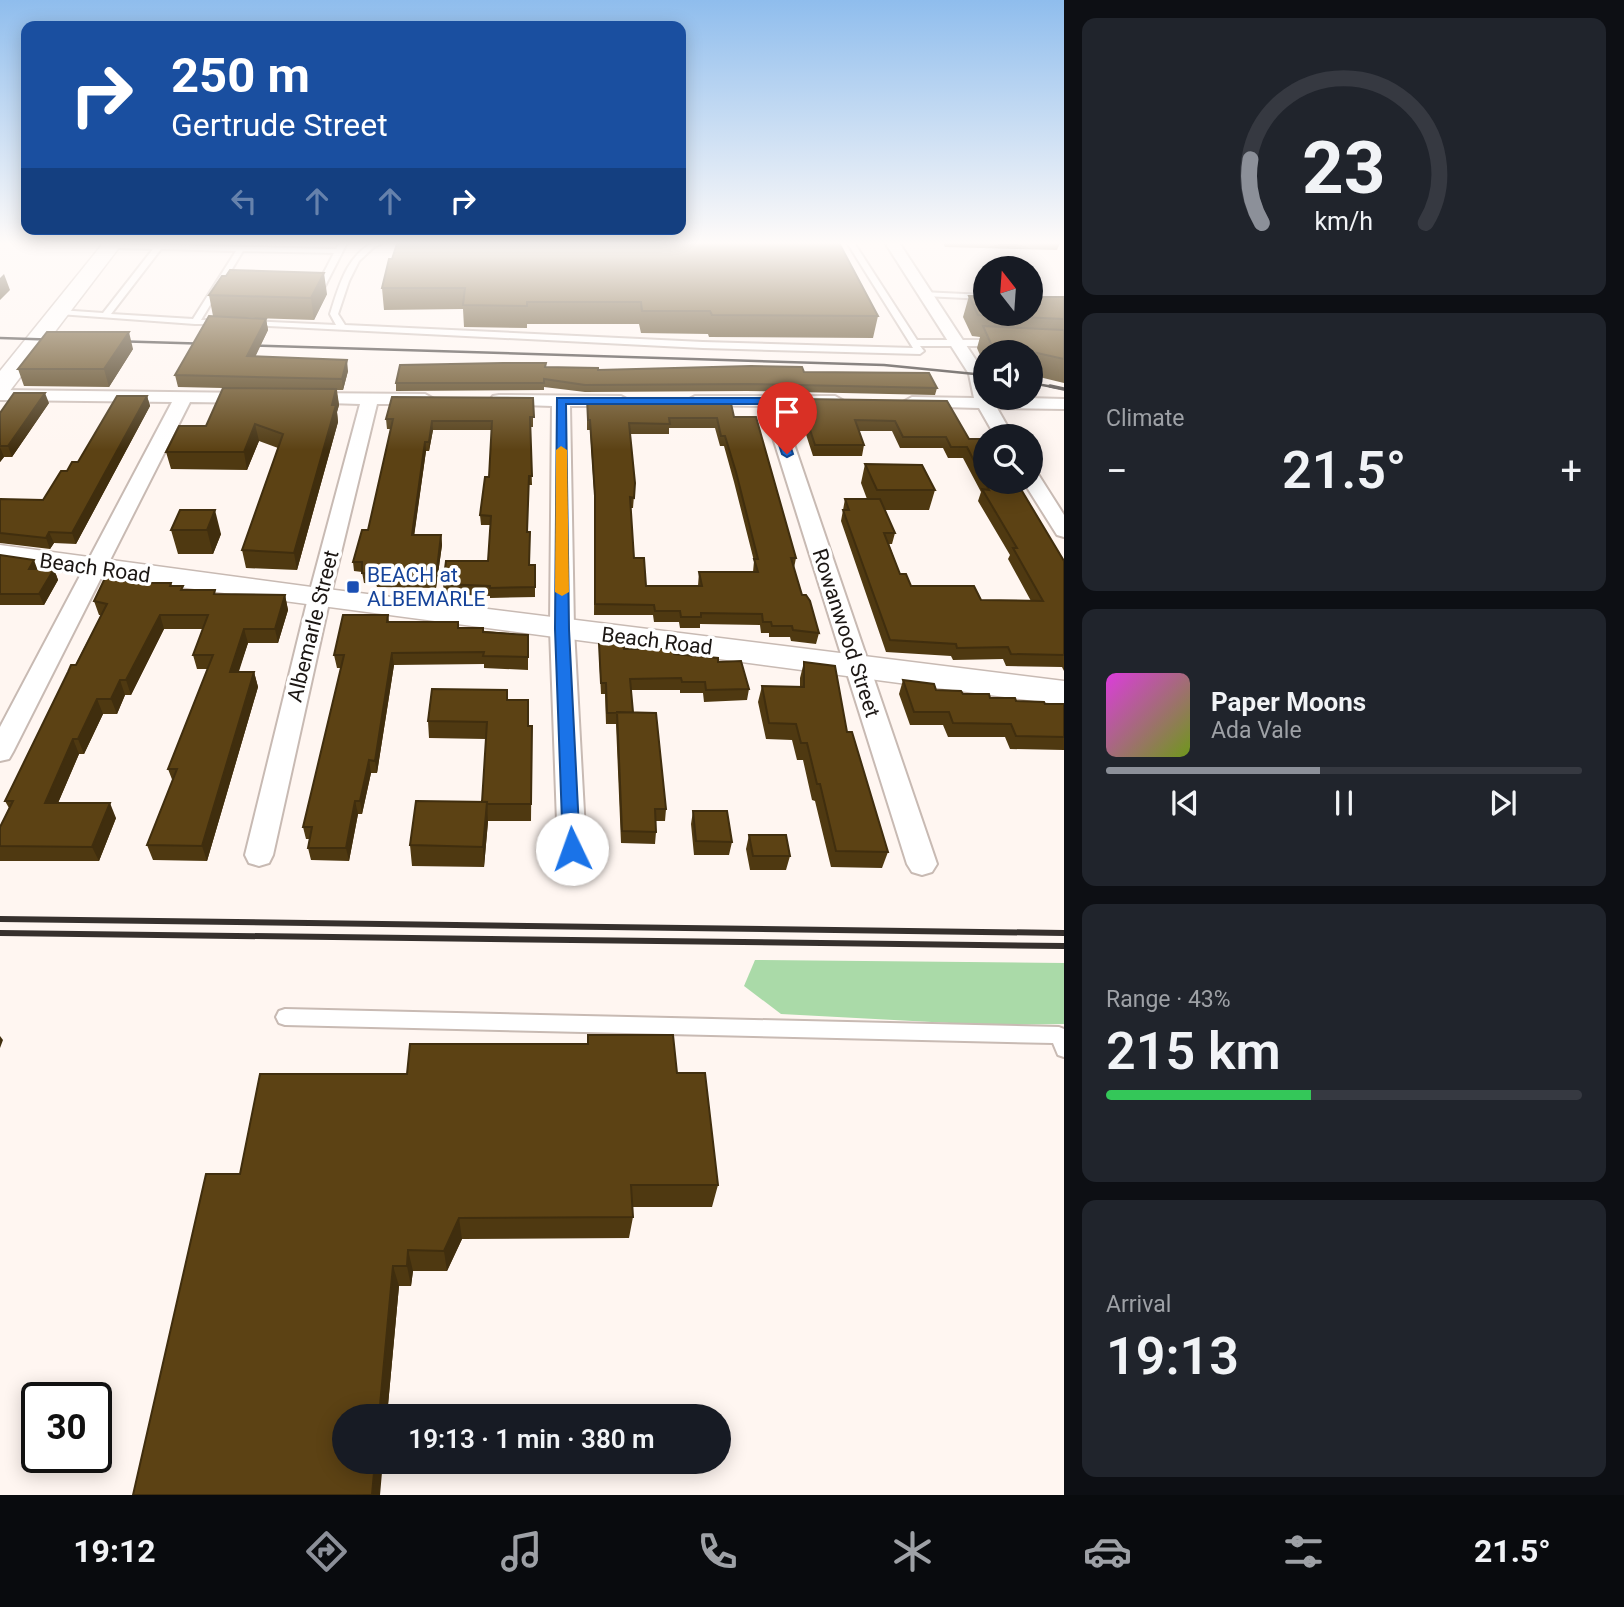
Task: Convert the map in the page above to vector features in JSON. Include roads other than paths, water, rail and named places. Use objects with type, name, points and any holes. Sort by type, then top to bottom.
[{"type":"street","points":[[936,311],[973,368]]},
{"type":"street","points":[[0,387],[59,312]]},
{"type":"street","points":[[0,395],[438,399]]},
{"type":"street","points":[[0,752],[184,397]]},
{"type":"street","name":"Albemarle Street","points":[[259,855],[319,598],[370,398]]},
{"type":"street","points":[[479,400],[645,401]]},
{"type":"street","points":[[561,401],[562,629],[572,849]]},
{"type":"street","points":[[673,401],[850,401]]},
{"type":"street","name":"Rowanwood Street","points":[[770,401],[922,864]]},
{"type":"street","points":[[891,402],[973,402]]},
{"type":"street","points":[[1043,403],[1064,404]]},
{"type":"street","points":[[1041,494],[1064,531]]},
{"type":"street","name":"Beach Road","points":[[0,554],[319,598],[1064,693]]},
{"type":"lane","points":[[105,316],[109,311]]},
{"type":"lane","points":[[195,321],[201,311]]},
{"type":"lane","points":[[335,311],[336,321],[341,326]]},
{"type":"lane","points":[[59,312],[703,345],[920,351],[894,311]]},
{"type":"lane","points":[[914,343],[973,342]]},
{"type":"lane","points":[[285,1017],[1059,1035],[1064,1049]]},
{"type":"railway","points":[[0,338],[62,340]]},
{"type":"railway","points":[[111,341],[213,344]]},
{"type":"railway","points":[[241,345],[884,365],[973,374]]},
{"type":"railway","points":[[1043,385],[1059,388]]},
{"type":"railway","points":[[1050,386],[1064,389]]},
{"type":"railway","points":[[0,919],[1064,933]]},
{"type":"railway","points":[[0,933],[1064,946]]},
{"type":"place","name":"BEACH at ALBEMARLE","points":[[353,587]]}]
